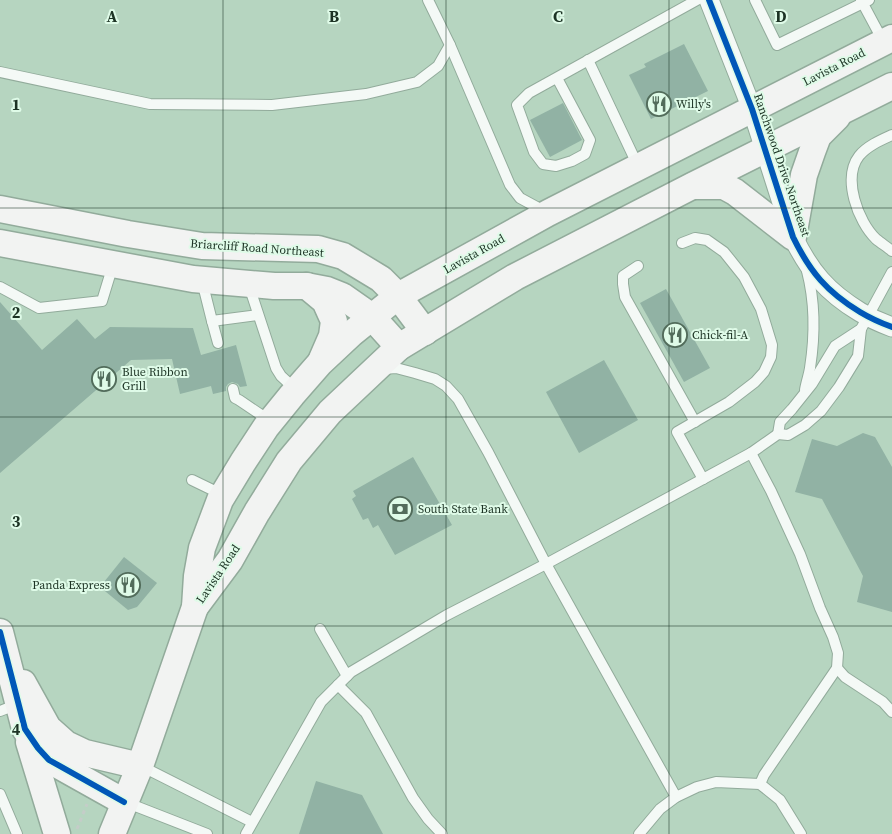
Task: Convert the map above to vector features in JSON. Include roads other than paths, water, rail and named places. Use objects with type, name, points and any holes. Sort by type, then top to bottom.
[{"type":"main road","name":"Lavista Road","points":[[112,834],[140,766],[195,607],[197,576],[202,548],[224,495],[243,462],[271,421],[320,363],[351,334],[398,296],[548,214],[888,40]]},
{"type":"main road","name":"Lavista Road","points":[[195,607],[230,560],[289,461],[330,412],[399,347],[515,277],[892,86]]},
{"type":"main road","points":[[799,248],[804,175],[818,136],[843,110]]},
{"type":"main road","points":[[692,186],[724,186],[735,192],[799,248]]},
{"type":"main road","name":"Briarcliff Road Northeast","points":[[0,209],[128,234],[202,246],[318,249],[343,256],[381,279],[398,296],[425,332]]},
{"type":"main road","points":[[0,243],[202,280],[274,286],[306,286],[326,290],[342,296],[372,317],[399,347]]},
{"type":"main road","points":[[306,286],[325,300],[334,321],[332,336],[320,363]]},
{"type":"main road","points":[[16,704],[66,744],[85,753],[140,766]]},
{"type":"main road","points":[[16,704],[57,834]]},
{"type":"main road","points":[[25,729],[49,760],[124,802]]},
{"type":"street","name":"Ranchwood Drive Northeast","points":[[709,0],[752,109],[799,248],[810,269],[864,323],[892,327]]},
{"type":"lane","points":[[428,0],[450,45],[510,185],[520,198],[548,214]]},
{"type":"lane","points":[[557,78],[590,140],[585,154],[556,166],[543,164],[534,152],[517,105],[529,93],[697,0]]},
{"type":"lane","points":[[755,0],[777,45],[864,1],[888,40]]},
{"type":"lane","points":[[0,72],[150,104],[272,105],[366,94],[417,82],[438,66],[450,45]]},
{"type":"lane","points":[[588,60],[638,167]]},
{"type":"lane","points":[[892,134],[868,148],[858,157],[853,170],[852,189],[856,207],[866,225],[875,238],[892,251]]},
{"type":"lane","points":[[682,243],[695,238],[707,240],[724,252],[744,278],[762,309],[772,345],[771,357],[764,372],[755,382],[729,402],[678,432],[702,479]]},
{"type":"lane","points":[[799,248],[810,284],[813,331],[810,368],[805,393]]},
{"type":"lane","points":[[0,287],[39,308],[102,300],[113,265]]},
{"type":"lane","points":[[638,266],[623,276],[625,297],[694,422]]},
{"type":"lane","points":[[246,834],[322,702],[351,672],[447,615],[546,564],[751,453],[778,434],[788,435],[804,426],[821,411],[839,387],[858,356],[864,323],[892,272]]},
{"type":"lane","points":[[202,280],[218,343]]},
{"type":"lane","points":[[252,284],[252,295],[276,368],[281,376],[296,390]]},
{"type":"lane","points":[[212,320],[258,315]]},
{"type":"lane","points":[[778,434],[780,422],[812,384],[835,346],[864,323]]},
{"type":"lane","points":[[374,370],[396,368],[435,379],[446,386],[458,399],[488,452],[546,564],[676,797]]},
{"type":"lane","points":[[233,389],[236,398],[271,421]]},
{"type":"lane","points":[[751,453],[800,554],[838,653],[836,668],[764,775],[760,784]]},
{"type":"lane","points":[[192,480],[224,495]]},
{"type":"lane","points":[[320,629],[347,676]]},
{"type":"lane","points":[[836,668],[845,677],[883,702],[892,712]]},
{"type":"lane","points":[[338,685],[366,712],[414,798],[428,819],[442,834]]},
{"type":"lane","points":[[140,766],[252,822]]},
{"type":"lane","points":[[639,834],[660,809],[676,797],[697,786],[716,782],[760,784],[780,800],[801,834]]},
{"type":"lane","points":[[0,794],[17,834]]},
{"type":"lane","points":[[124,802],[207,834]]},
{"type":"place","name":"Willy's","points":[[659,104]]},
{"type":"place","name":"Chick-fil-A","points":[[675,335]]},
{"type":"place","name":"Blue Ribbon Grill","points":[[104,379]]},
{"type":"place","name":"South State Bank","points":[[400,509]]},
{"type":"place","name":"Panda Express","points":[[128,585]]}]
